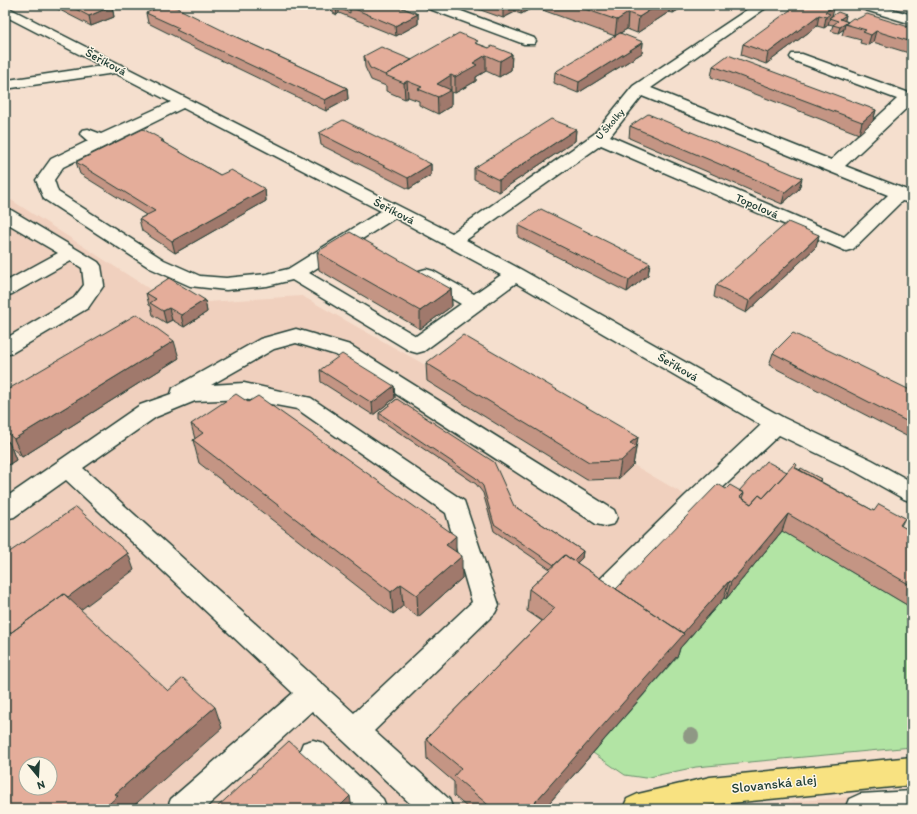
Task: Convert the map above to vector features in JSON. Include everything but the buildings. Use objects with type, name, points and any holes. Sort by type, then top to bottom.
[{"type":"main road","name":"Slovanská alej","points":[[638,809],[710,791],[912,771]]},
{"type":"street","points":[[432,5],[529,41]]},
{"type":"street","name":"U Školky","points":[[453,241],[600,138],[639,89],[764,5]]},
{"type":"street","points":[[864,5],[912,20]]},
{"type":"street","name":"Šeříková","points":[[5,10],[515,274],[776,424],[864,466],[912,493]]},
{"type":"street","points":[[797,57],[908,98],[834,167]]},
{"type":"street","points":[[8,85],[117,68]]},
{"type":"street","name":"Topolová","points":[[600,138],[846,245],[906,196],[639,89]]},
{"type":"street","points":[[184,102],[94,137],[57,163],[45,180],[50,195],[157,264],[197,282],[226,284],[267,280],[295,273],[394,211]]},
{"type":"street","points":[[5,214],[72,253],[91,266],[94,285],[81,303],[5,348]]},
{"type":"street","points":[[355,236],[375,247]]},
{"type":"street","points":[[5,290],[72,253]]},
{"type":"street","points":[[409,266],[475,303]]},
{"type":"street","points":[[295,273],[417,346],[515,274]]},
{"type":"street","points":[[5,510],[148,411],[267,344],[296,336],[343,350],[605,517]]},
{"type":"street","points":[[148,411],[193,394],[244,391],[303,403],[456,508],[486,605],[354,732]]},
{"type":"street","points":[[605,590],[694,501],[776,424]]},
{"type":"street","points":[[67,467],[438,809]]},
{"type":"street","points":[[182,809],[312,694]]},
{"type":"street","points":[[313,753],[372,809]]},
{"type":"street","points":[[860,809],[912,805]]},
{"type":"shaded area","points":[[5,196],[162,297],[192,303],[302,296],[438,372],[627,461],[707,508],[746,522],[776,539],[726,599],[724,598],[675,653],[678,655],[544,809],[5,809]]},
{"type":"shaded area","points":[[912,792],[912,809],[708,809],[712,808]]},
{"type":"green space","points":[[782,531],[912,608],[912,747],[696,767],[645,778],[625,775],[593,753],[678,656],[675,654],[724,598],[726,599]]},
{"type":"tram line","points":[[860,809],[912,805]]}]
